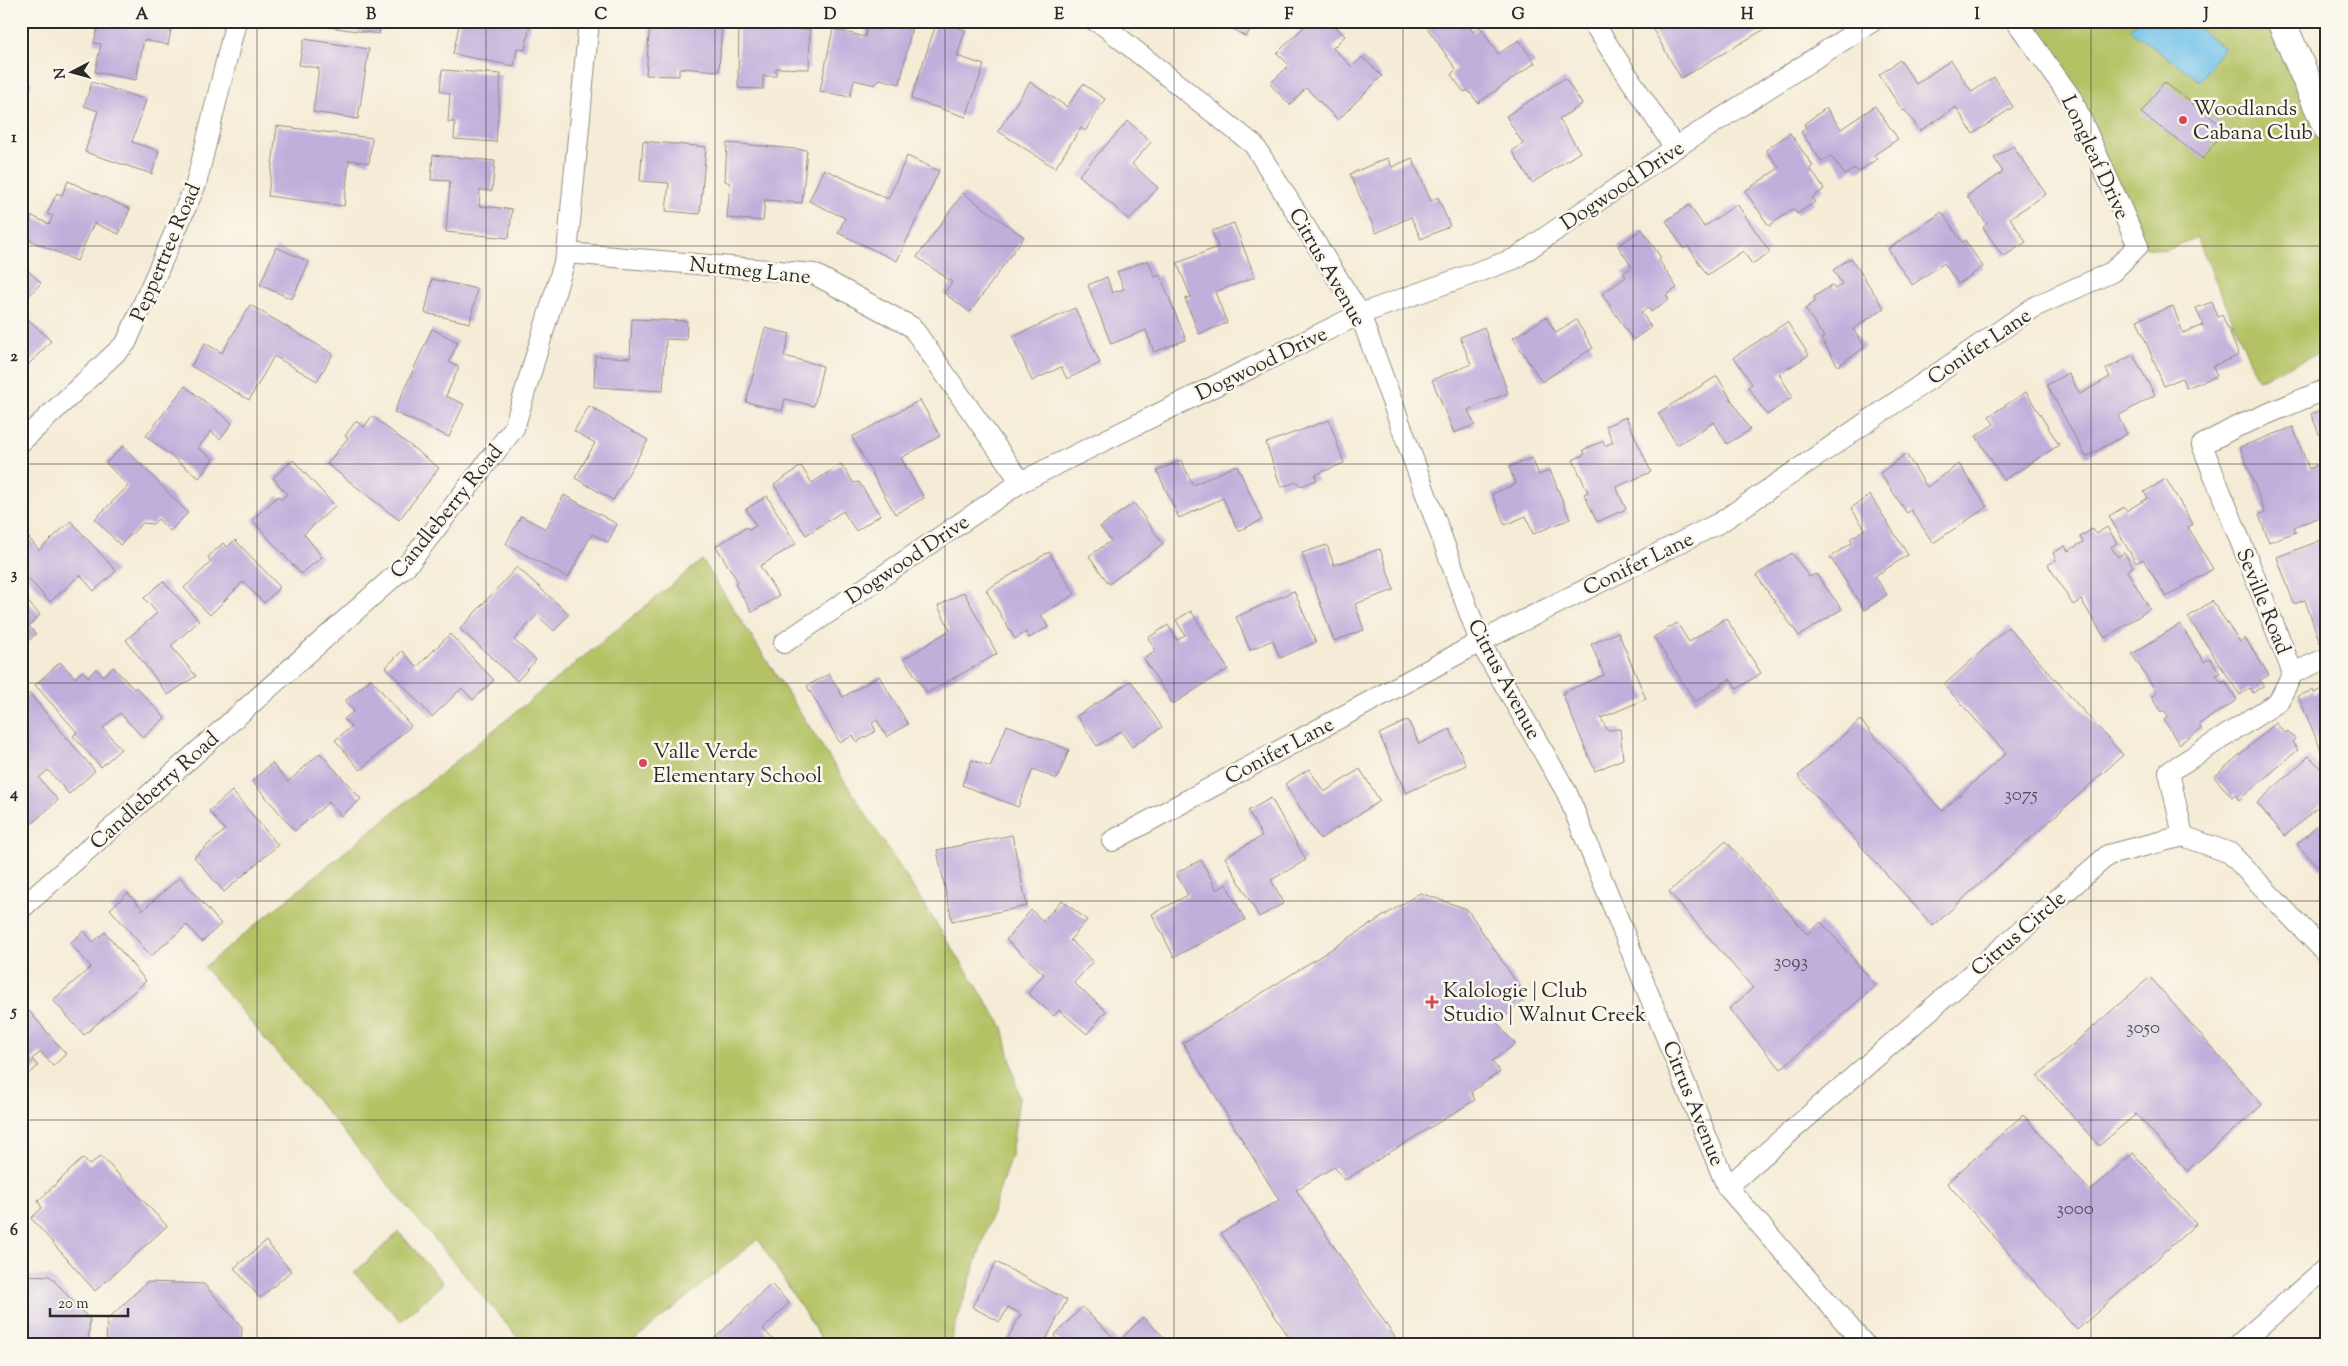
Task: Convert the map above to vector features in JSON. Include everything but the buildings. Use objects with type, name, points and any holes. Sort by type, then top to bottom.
[{"type":"highway","points":[[2282,21],[2327,127]]},
{"type":"street","name":"Peppertree Road","points":[[21,442],[126,343],[196,184],[236,21]]},
{"type":"street","name":"Candleberry Road","points":[[21,909],[409,563],[514,428],[566,253],[589,21]]},
{"type":"street","points":[[1592,21],[1675,148]]},
{"type":"street","name":"Dogwood Drive","points":[[784,643],[1021,482],[1360,314],[1514,258],[1675,148],[1872,21]]},
{"type":"street","name":"Longleaf Drive","points":[[2016,21],[2072,98],[2138,246]]},
{"type":"street","name":"Citrus Avenue","points":[[1101,22],[1254,145],[1360,314],[1480,642],[1567,793],[1727,1187],[1865,1345]]},
{"type":"street","name":"Conifer Lane","points":[[1112,841],[1480,642],[1721,522],[2036,306],[2112,272],[2138,246]]},
{"type":"street","name":"Nutmeg Lane","points":[[566,253],[814,274],[912,327],[1021,482]]},
{"type":"street","name":"Seville Road","points":[[2183,836],[2169,772],[2278,702],[2293,673],[2202,445],[2236,427],[2327,389]]},
{"type":"street","points":[[2293,673],[2327,658]]},
{"type":"street","points":[[2183,836],[2230,853],[2327,954]]},
{"type":"street","name":"Citrus Circle","points":[[1727,1187],[2108,855],[2183,836]]},
{"type":"street","points":[[2238,1345],[2327,1266]]},
{"type":"green space","points":[[2016,21],[2281,21],[2327,127],[2327,350],[2258,380],[2197,237],[2165,251],[2138,246],[2072,99]]},
{"type":"green space","name":"Valle Verde Elementary School","points":[[702,560],[1003,1027],[1019,1098],[1011,1155],[949,1345],[825,1345],[758,1239],[628,1345],[524,1345],[204,967]]},
{"type":"green space","points":[[399,1232],[443,1283],[401,1321],[354,1273]]},
{"type":"water","points":[[2136,21],[2188,21],[2224,47],[2200,81],[2130,30]]},
{"type":"place","name":"Woodlands Cabana Club","points":[[2183,120]]},
{"type":"place","name":"Valle Verde Elementary School","points":[[643,763]]},
{"type":"place","name":"Kalologie | Club Studio | Walnut Creek","points":[[1432,1002]]}]
